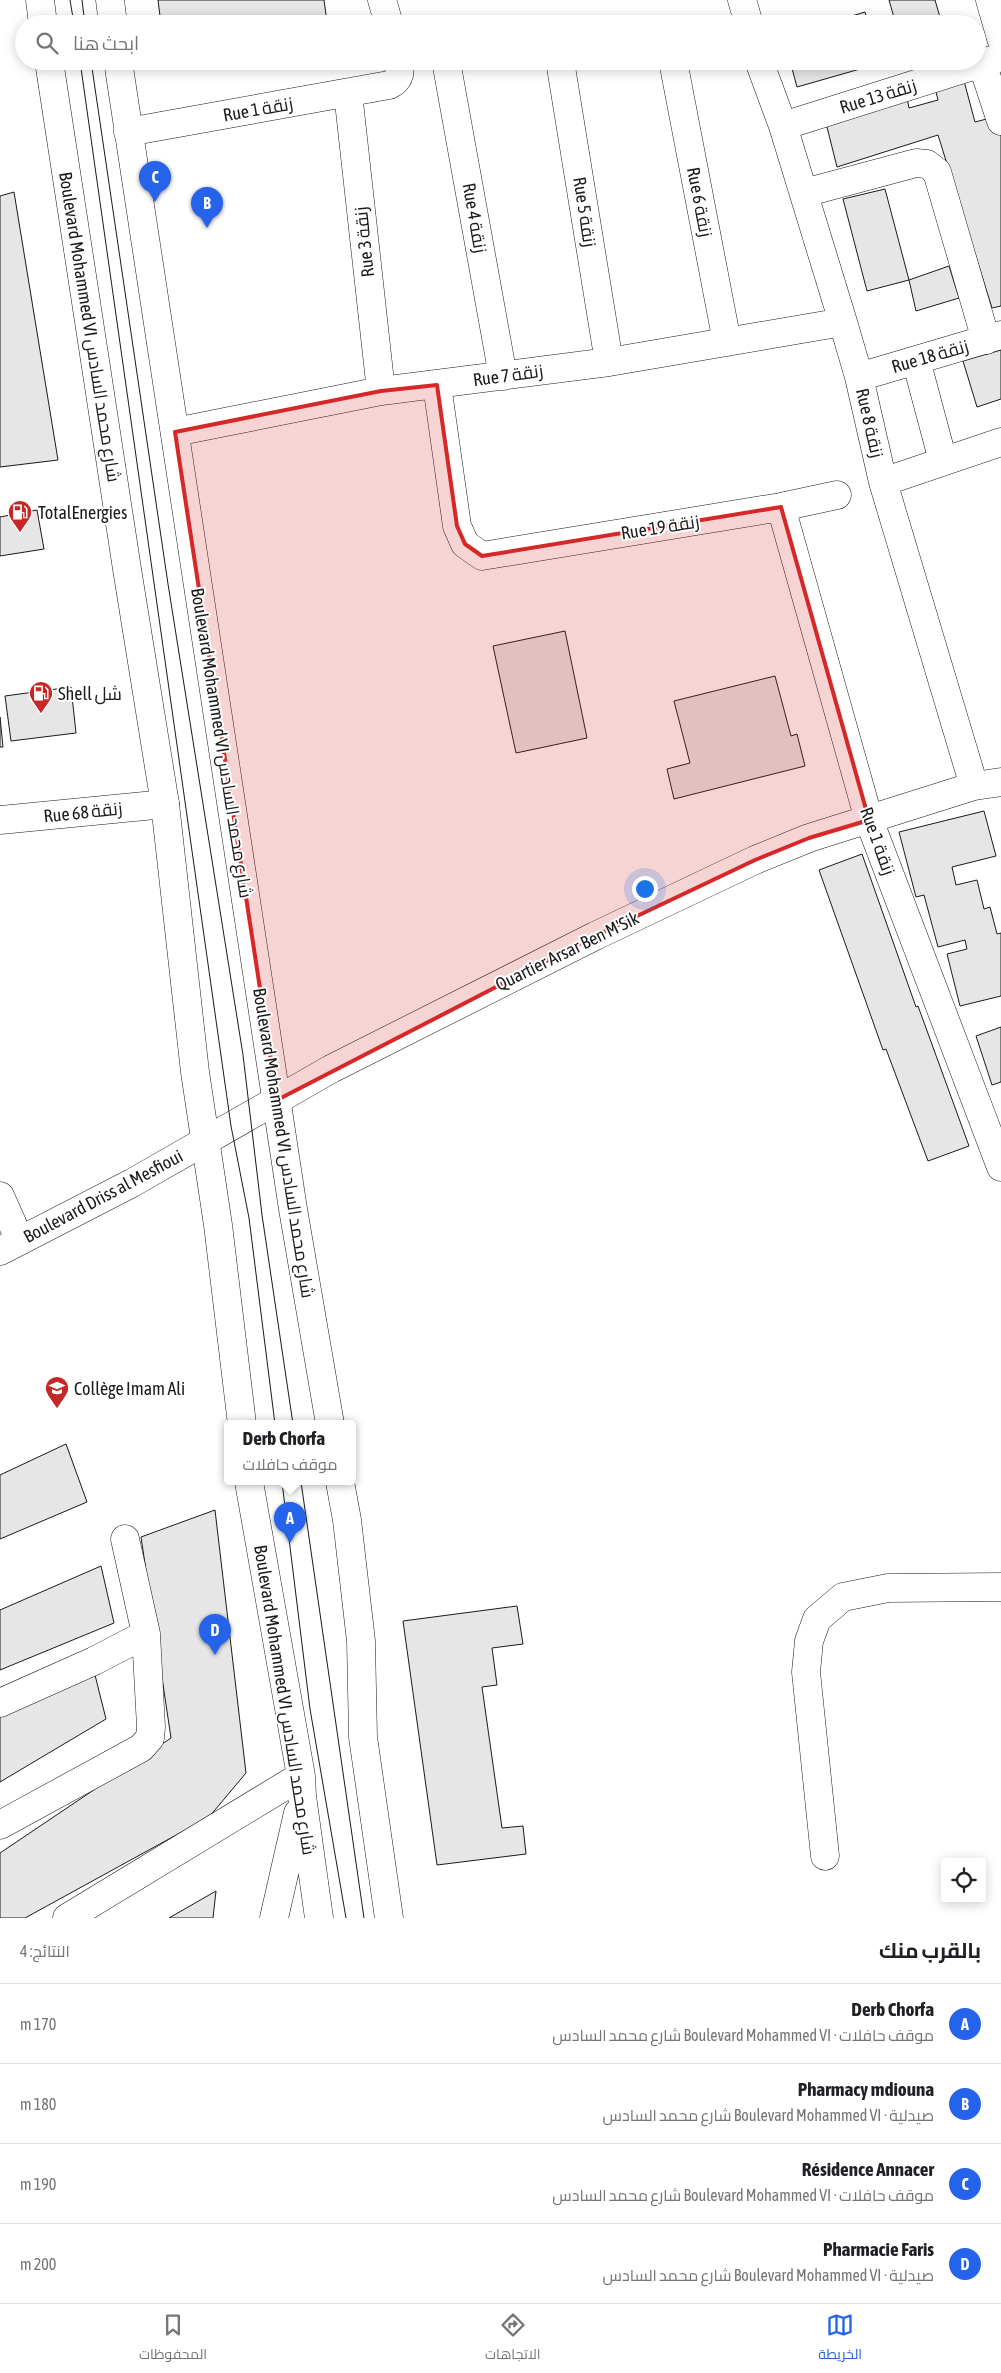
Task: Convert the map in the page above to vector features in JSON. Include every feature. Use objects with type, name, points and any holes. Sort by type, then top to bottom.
[{"type":"street","points":[[40,0],[42,15]]},
{"type":"street","points":[[110,0],[112,15]]},
{"type":"street","points":[[382,0],[386,15]]},
{"type":"street","points":[[742,0],[746,15]]},
{"type":"street","points":[[990,0],[1001,38]]},
{"type":"street","points":[[992,60],[1001,121]]},
{"type":"street","name":"Boulevard Mohammed VI شارع محمد السادس","points":[[50,70],[165,804],[196,1072],[241,1420]]},
{"type":"street","name":"Boulevard Mohammed VI شارع محمد السادس","points":[[119,70],[278,1100],[293,1210],[329,1420]]},
{"type":"street","name":"Rue 4 زنقة","points":[[448,70],[503,376]]},
{"type":"street","name":"Rue 5 زنقة","points":[[561,70],[609,362]]},
{"type":"street","name":"Rue 6 زنقة","points":[[675,70],[727,342]]},
{"type":"street","name":"Rue 8 زنقة","points":[[762,70],[783,126],[843,322],[859,377],[884,482],[974,786]]},
{"type":"street","name":"Rue 13 زنقة","points":[[783,126],[960,70]]},
{"type":"street","name":"Rue 1 زنقة","points":[[128,132],[348,93],[394,73]]},
{"type":"street","name":"Rue 3 زنقة","points":[[348,93],[381,392]]},
{"type":"street","points":[[804,193],[916,164],[927,164],[937,172],[994,338]]},
{"type":"street","name":"Rue 7 زنقة","points":[[175,432],[381,392],[609,362],[843,322]]},
{"type":"street","name":"Rue 18 زنقة","points":[[859,377],[994,338]]},
{"type":"street","points":[[916,360],[943,461]]},
{"type":"street","name":"Rue 19 زنقة","points":[[438,385],[457,526],[466,544],[482,556],[781,507],[837,495]]},
{"type":"street","points":[[884,482],[1001,442]]},
{"type":"street","name":"Rue 1 زنقة","points":[[781,507],[869,820],[992,1116],[1001,1166]]},
{"type":"street","name":"Quartier Arsar Ben M'Sik","points":[[206,1140],[331,1069],[595,936],[755,860],[809,838],[974,786],[1001,782]]},
{"type":"street","name":"Rue 68 زنقة","points":[[0,820],[165,804]]},
{"type":"street","name":"Boulevard Driss al Mesfioui","points":[[10,1246],[132,1183],[206,1140]]},
{"type":"street","points":[[0,1196],[10,1246]]},
{"type":"street","name":"Boulevard Mohammed VI شارع محمد السادس","points":[[250,1485],[301,1786],[320,1918]]},
{"type":"street","points":[[341,1485],[347,1520],[361,1641],[363,1737],[389,1918]]},
{"type":"street","points":[[0,1825],[142,1748],[150,1738],[146,1634],[124,1539]]},
{"type":"street","points":[[824,1856],[806,1672],[809,1641],[817,1619],[843,1596],[888,1588],[1001,1587]]},
{"type":"street","points":[[0,1702],[94,1661],[146,1634]]},
{"type":"street","points":[[67,1918],[301,1786]]},
{"type":"street","points":[[274,1918],[301,1786]]},
{"type":"highlighted area","points":[[437,385],[457,526],[465,544],[482,556],[781,507],[869,820],[809,838],[755,860],[595,936],[277,1100],[175,432],[381,391]]},
{"type":"building","points":[[158,0],[324,0],[326,15],[160,15]]},
{"type":"building","points":[[889,0],[935,0],[939,15],[893,15]]},
{"type":"building","points":[[865,12],[866,15],[855,15]]},
{"type":"building","points":[[792,70],[856,70],[797,87]]},
{"type":"building","points":[[964,81],[975,122],[998,116],[1001,127],[1001,306],[992,308],[938,135],[837,167],[825,119],[907,98],[909,108],[938,100],[935,88]]},
{"type":"building","points":[[885,189],[909,280],[867,291],[843,199]]},
{"type":"building","points":[[14,192],[58,460],[0,467],[0,196]]},
{"type":"building","points":[[949,266],[959,298],[916,311],[909,280]]},
{"type":"building","points":[[1001,350],[1001,399],[977,407],[963,361]]},
{"type":"building","name":"TotalEnergies","points":[[37,510],[44,549],[0,556],[0,517]]},
{"type":"building","points":[[565,631],[587,738],[516,753],[493,646]]},
{"type":"building","points":[[775,676],[791,736],[797,734],[805,766],[674,799],[667,769],[690,763],[674,701]]},
{"type":"building","name":"Shell شل","points":[[71,687],[76,733],[11,741],[5,696]]},
{"type":"building","points":[[0,717],[3,747],[0,747]]},
{"type":"building","points":[[984,811],[996,856],[952,867],[956,885],[977,880],[984,909],[990,907],[997,934],[1001,933],[1001,996],[960,1006],[947,954],[967,949],[965,940],[938,947],[924,895],[916,897],[899,832]]},
{"type":"building","points":[[862,854],[916,1007],[918,1006],[969,1146],[928,1161],[886,1049],[883,1050],[819,870]]},
{"type":"building","points":[[1001,1027],[1001,1082],[992,1085],[976,1036]]},
{"type":"building","points":[[66,1444],[87,1502],[0,1539],[0,1475]]},
{"type":"building","points":[[215,1510],[246,1773],[209,1817],[25,1918],[0,1918],[0,1853],[171,1738],[141,1537]]},
{"type":"building","points":[[101,1566],[114,1623],[0,1670],[0,1610]]},
{"type":"building","points":[[517,1606],[523,1644],[492,1648],[497,1685],[482,1687],[502,1828],[523,1826],[526,1854],[437,1865],[403,1621]]},
{"type":"building","points":[[93,1667],[106,1719],[0,1782],[0,1714]]},
{"type":"building","points":[[216,1891],[213,1918],[169,1918]]},
{"type":"tram line","points":[[70,0],[72,15]]},
{"type":"tram line","points":[[82,0],[84,15]]},
{"type":"tram line","points":[[81,70],[231,1126],[249,1218],[274,1420]]},
{"type":"tram line","points":[[92,70],[168,584],[243,1055],[262,1215],[292,1420]]},
{"type":"tram line","points":[[282,1485],[310,1709],[346,1918]]},
{"type":"tram line","points":[[301,1485],[364,1918]]},
{"type":"place","name":"Résidence Annacer","points":[[155,202]]},
{"type":"place","name":"Pharmacy mdiouna","points":[[207,228]]},
{"type":"place","name":"TotalEnergies","points":[[20,533]]},
{"type":"place","name":"Shell شل","points":[[41,714]]},
{"type":"place","name":"Collège Imam Ali","points":[[57,1409]]},
{"type":"place","name":"Derb Chorfa","points":[[290,1543]]},
{"type":"place","name":"Pharmacie Faris","points":[[215,1655]]}]
